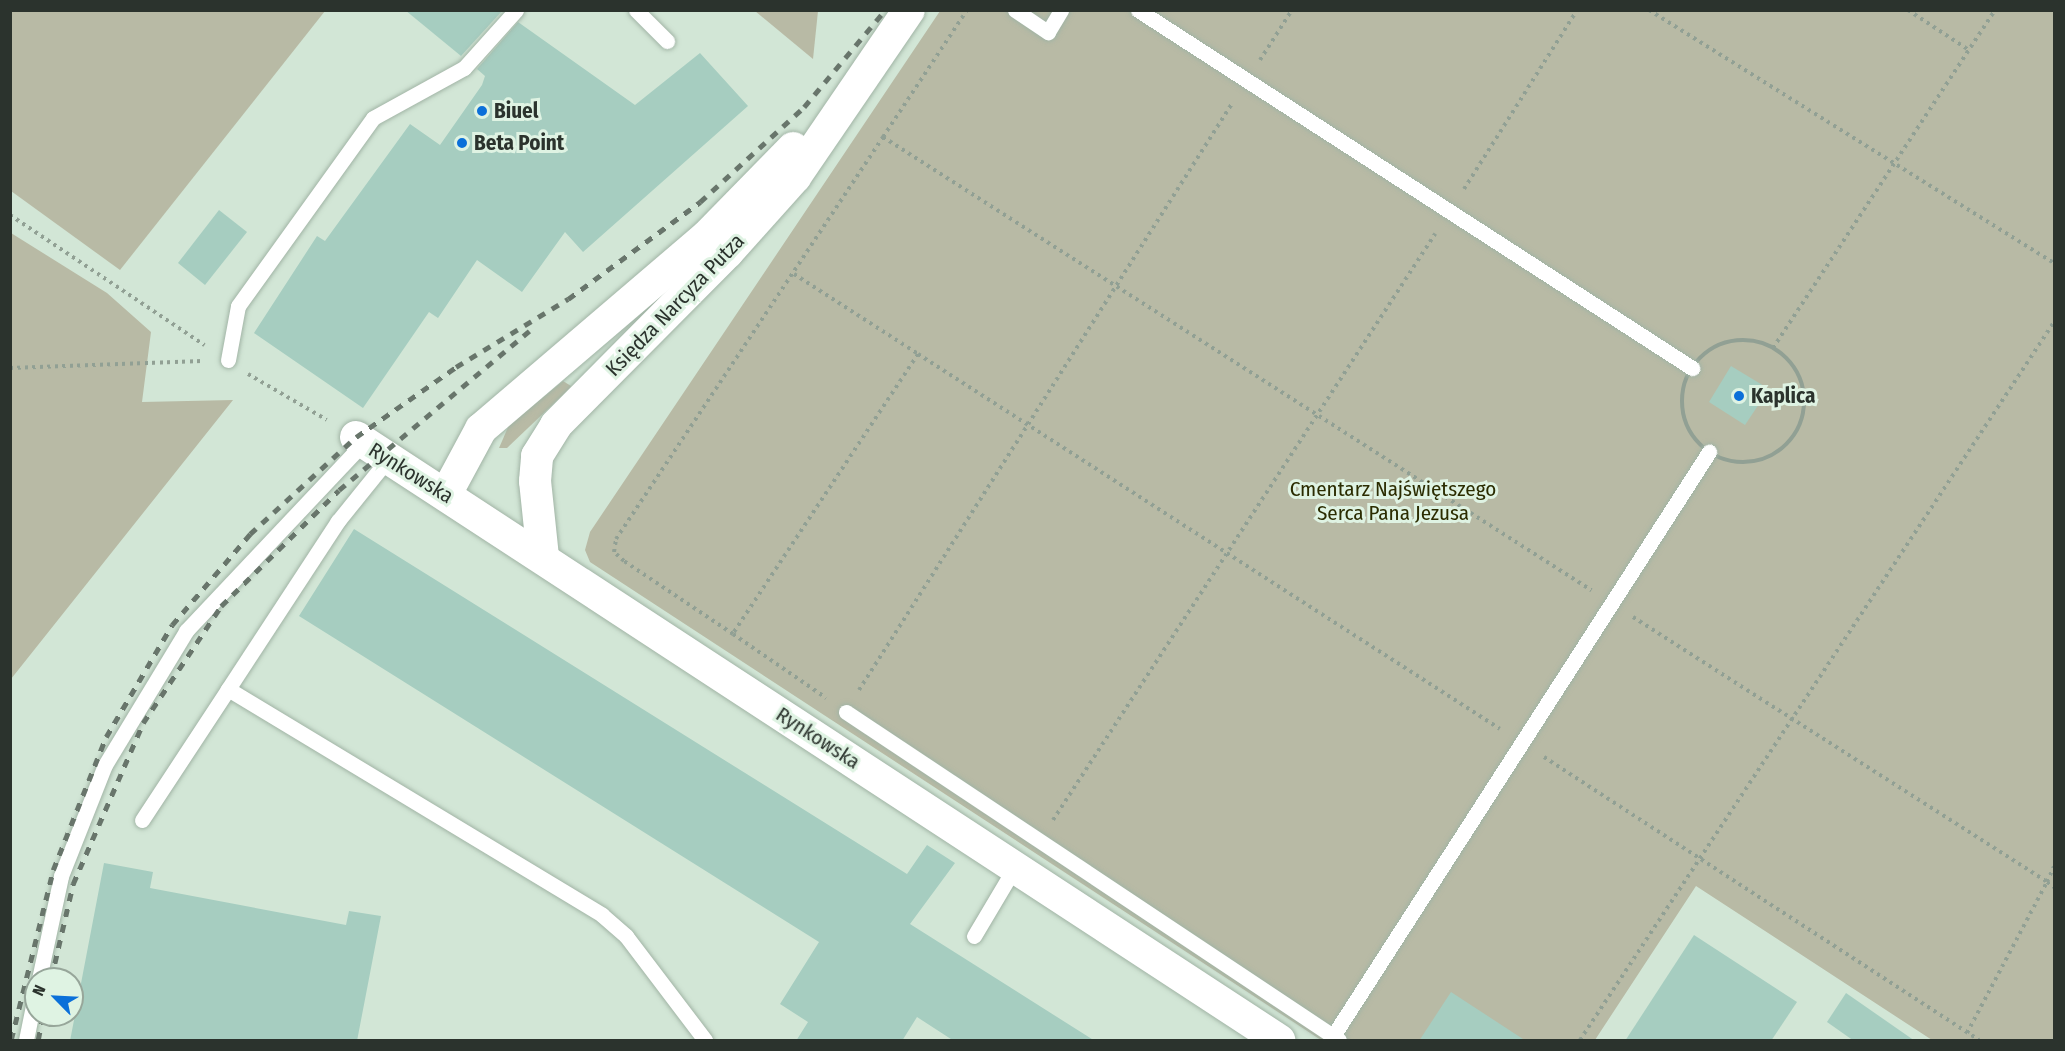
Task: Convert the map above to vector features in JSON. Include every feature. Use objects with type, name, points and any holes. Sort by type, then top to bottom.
[{"type":"street","name":"Księdza Narcyza Putza","points":[[543,557],[535,481],[537,456],[556,425],[779,196],[838,119],[867,68],[909,10]]},
{"type":"street","name":"Księdza Narcyza Putza","points":[[446,494],[481,429],[705,238],[867,68]]},
{"type":"street","name":"Rynkowska","points":[[369,446],[543,557],[1015,867],[1264,1037]]},
{"type":"lane","points":[[228,360],[238,306],[374,118],[464,68],[516,10]]},
{"type":"lane","points":[[636,10],[668,41]]},
{"type":"lane","points":[[1015,10],[1048,32],[1061,10]]},
{"type":"lane","points":[[1138,10],[1692,368]]},
{"type":"lane","points":[[142,820],[338,521],[369,446]]},
{"type":"lane","points":[[42,967],[61,876],[105,765],[186,631],[369,446]]},
{"type":"lane","points":[[846,712],[1336,1039],[1521,742],[1709,452]]},
{"type":"lane","points":[[228,689],[602,915],[626,936],[705,1041]]},
{"type":"lane","points":[[974,936],[1015,867]]},
{"type":"path","points":[[967,10],[794,274],[615,539],[614,552],[624,561],[846,712],[1029,425],[1114,286],[1292,10]]},
{"type":"path","points":[[1039,841],[1319,416],[1577,10]]},
{"type":"path","points":[[1649,10],[2055,263]]},
{"type":"path","points":[[1908,10],[1969,50]]},
{"type":"path","points":[[1773,348],[1995,10]]},
{"type":"path","points":[[883,137],[2055,887]]},
{"type":"path","points":[[10,215],[105,278]]},
{"type":"path","points":[[794,274],[1701,857],[1979,1041]]},
{"type":"path","points":[[1580,1041],[2055,322]]},
{"type":"path","points":[[1738,340],[1773,348],[1786,358],[1802,384],[1804,399],[1796,430],[1780,449],[1758,460],[1724,460],[1709,452],[1695,439],[1682,404],[1692,368],[1704,354],[1738,340]]},
{"type":"path","points":[[733,634],[918,354]]},
{"type":"path","points":[[10,368],[228,360]]},
{"type":"path","points":[[1967,1033],[2055,866]]},
{"type":"green space","points":[[11,10],[325,11],[120,270],[11,191]]},
{"type":"green space","points":[[755,11],[818,11],[813,59]]},
{"type":"green space","name":"Cmentarz Najświętszego Serca Pana Jezusa","points":[[940,11],[2054,11],[2054,1040],[1932,1040],[1696,886],[1595,1040],[1321,1040],[590,562],[585,550],[590,532]]},
{"type":"green space","points":[[11,233],[107,293],[151,332],[142,402],[233,400],[11,679]]},
{"type":"green space","points":[[563,381],[571,386],[568,390],[507,448],[499,448],[509,425]]},
{"type":"building","points":[[405,10],[501,10],[502,11],[461,56]]},
{"type":"building","points":[[518,22],[635,105],[700,53],[748,106],[583,252],[565,232],[522,292],[477,260],[438,318],[429,312],[363,408],[254,333],[317,236],[325,241],[410,124],[440,145],[482,85],[485,76],[477,69]]},
{"type":"building","points":[[219,210],[247,232],[205,285],[178,263]]},
{"type":"building","points":[[1731,366],[1769,389],[1745,425],[1709,402]]},
{"type":"building","points":[[354,529],[907,874],[927,845],[955,863],[910,924],[1095,1041],[954,1041],[917,1017],[902,1041],[796,1041],[808,1022],[780,1004],[819,942],[299,616]]},
{"type":"building","points":[[104,863],[153,872],[150,888],[346,925],[349,911],[381,916],[357,1041],[70,1041],[73,1027],[84,1027],[84,968]]},
{"type":"building","points":[[1694,935],[1797,1002],[1771,1041],[1625,1041]]},
{"type":"building","points":[[1451,992],[1526,1041],[1419,1041]]},
{"type":"building","points":[[1846,993],[1915,1041],[1854,1041],[1827,1022]]},
{"type":"railway","points":[[11,1040],[53,870],[106,737],[172,625],[250,534],[356,437],[456,367],[568,299],[700,202],[804,107],[885,10]]},
{"type":"railway","points":[[54,967],[73,884],[143,723],[221,606],[339,490],[533,328]]},
{"type":"railway","points":[[38,1040],[41,1027]]},
{"type":"place","name":"Biuel","points":[[482,111]]},
{"type":"place","name":"Beta Point","points":[[462,143]]},
{"type":"place","name":"Kaplica","points":[[1739,396]]}]
